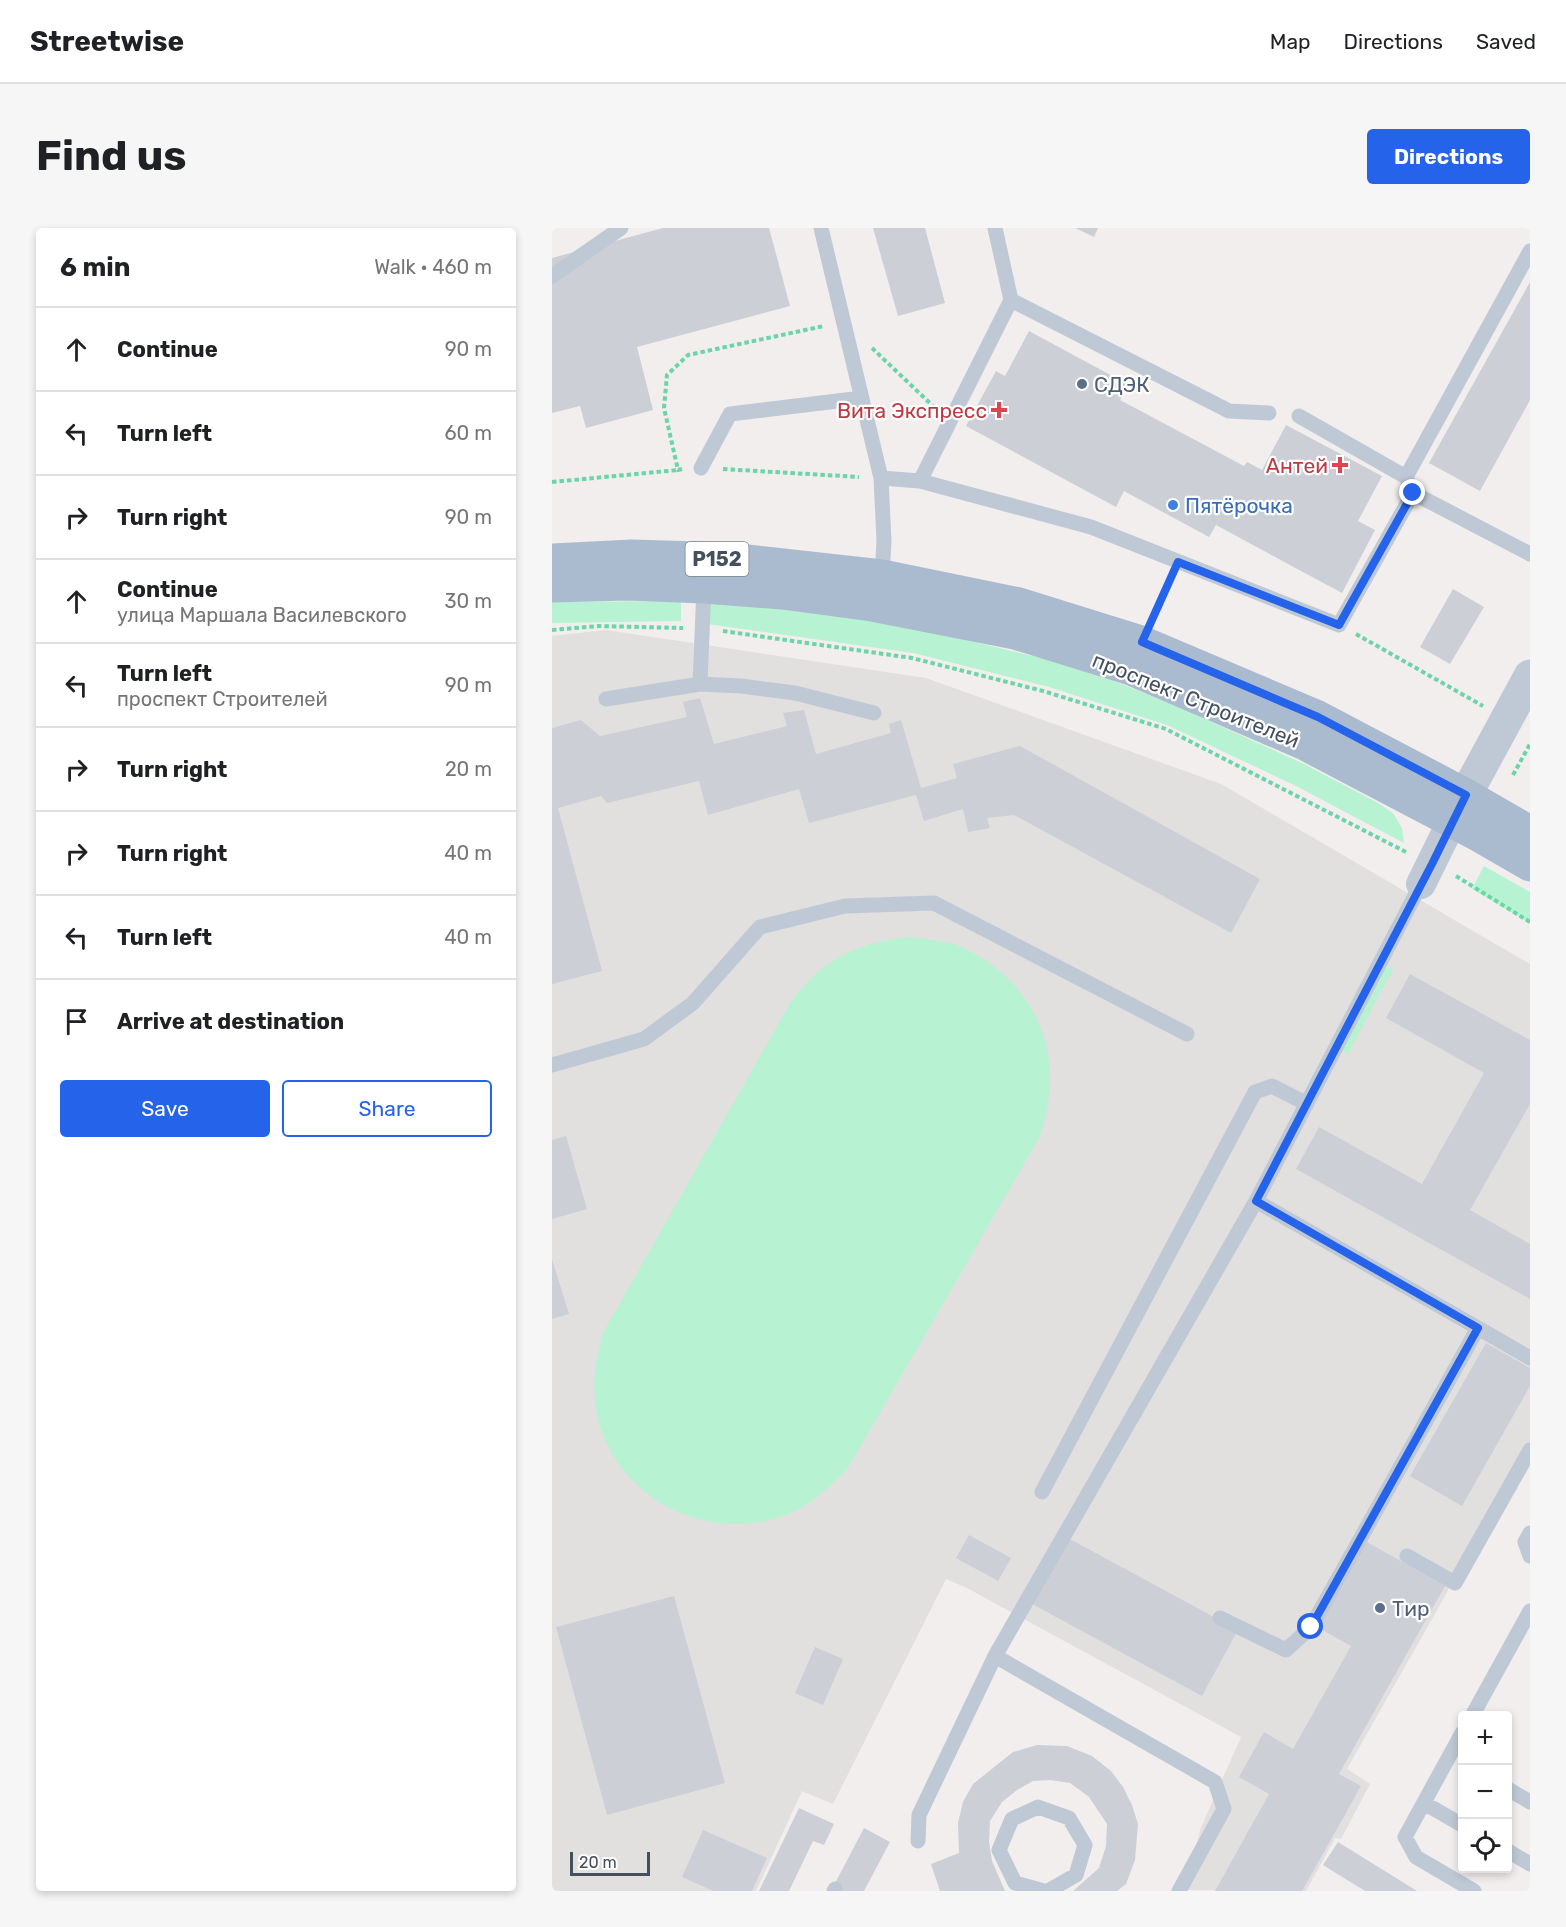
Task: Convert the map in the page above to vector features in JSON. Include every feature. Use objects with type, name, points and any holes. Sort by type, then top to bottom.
[{"type":"main road","name":"проспект Строителей","points":[[552,560],[632,556],[730,559],[882,576],[1019,604],[1142,642],[1318,717],[1459,808],[1530,865]]},
{"type":"main road","name":"проспект Строителей","points":[[552,586],[628,584],[782,593],[872,605],[1015,633],[1131,669],[1459,808],[1530,832]]},
{"type":"street","points":[[1427,874],[1505,719],[1530,676]]},
{"type":"lane","points":[[552,276],[621,228]]},
{"type":"lane","points":[[821,228],[881,478],[884,541],[882,576]]},
{"type":"lane","points":[[920,481],[1011,300],[995,228]]},
{"type":"lane","points":[[1406,477],[1530,251]]},
{"type":"lane","points":[[1011,300],[1229,411],[1269,413]]},
{"type":"lane","points":[[701,468],[729,414],[862,398]]},
{"type":"lane","points":[[1299,416],[1406,477],[1413,493],[1530,554]]},
{"type":"lane","points":[[881,478],[920,481],[1091,527],[1339,625],[1413,493]]},
{"type":"lane","points":[[700,684],[704,587]]},
{"type":"lane","points":[[606,699],[700,684],[741,686],[795,693],[874,713]]},
{"type":"lane","points":[[918,1842],[920,1815],[995,1656],[1256,1201],[1427,874]]},
{"type":"lane","points":[[552,1065],[644,1039],[693,1003],[760,927],[845,906],[934,903],[1187,1034]]},
{"type":"lane","points":[[1042,1492],[1255,1092],[1272,1086],[1307,1104]]},
{"type":"lane","points":[[1256,1201],[1530,1358]]},
{"type":"lane","points":[[1220,1618],[1286,1650],[1311,1627],[1478,1328]]},
{"type":"lane","points":[[1407,1557],[1455,1583],[1530,1450]]},
{"type":"lane","points":[[1530,1533],[1525,1542],[1530,1556]]},
{"type":"lane","points":[[1475,1711],[1530,1611]]},
{"type":"lane","points":[[995,1656],[1215,1782],[1224,1809],[1179,1891]]},
{"type":"lane","points":[[1456,1760],[1424,1803],[1405,1837],[1416,1857],[1474,1891]]},
{"type":"lane","points":[[1512,1791],[1530,1802]]},
{"type":"lane","points":[[1424,1803],[1458,1823]]},
{"type":"lane","points":[[1038,1807],[1069,1818],[1085,1845],[1076,1875],[1046,1891],[1012,1887],[999,1850],[1012,1819],[1038,1807]]},
{"type":"lane","points":[[1512,1853],[1530,1864]]},
{"type":"path","points":[[844,322],[950,422]]},
{"type":"path","points":[[552,482],[678,470]]},
{"type":"path","points":[[1142,642],[1178,562]]},
{"type":"path","points":[[1339,625],[1505,719]]},
{"type":"path","points":[[552,630],[599,626],[701,628],[912,658],[1043,691],[1166,729],[1387,843],[1427,874],[1459,878],[1530,922]]},
{"type":"shaded area","points":[[606,630],[926,678],[1221,784],[1530,964],[1530,1446],[1347,1769],[1370,1784],[1341,1839],[1335,1838],[1306,1891],[1188,1890],[1200,1830],[1241,1737],[967,1588],[946,1579],[833,1804],[802,1791],[756,1891],[552,1891],[552,636]]},
{"type":"green space","points":[[701,599],[846,615],[933,632],[1045,659],[1119,683],[1304,764],[1378,803],[1393,813],[1402,828],[1404,843],[1294,785],[1167,725],[1049,687],[913,653],[700,623]]},
{"type":"green space","points":[[681,601],[681,621],[552,623],[552,602]]},
{"type":"green space","points":[[1484,866],[1530,892],[1530,923],[1472,889]]},
{"type":"green space","points":[[910,937],[945,942],[964,948],[990,964],[1012,983],[1029,1004],[1041,1028],[1048,1054],[1050,1081],[1047,1109],[1039,1138],[848,1468],[810,1502],[795,1511],[765,1521],[734,1524],[704,1520],[675,1510],[649,1495],[627,1474],[609,1449],[598,1419],[594,1386],[603,1333],[792,1000],[818,973],[844,955],[874,943]]},
{"type":"green space","points":[[1376,961],[1393,969],[1348,1054],[1331,1045]]},
{"type":"building","points":[[663,228],[769,228],[790,306],[637,347],[653,410],[586,428],[580,406],[552,413],[552,258]]},
{"type":"building","points":[[873,228],[925,228],[945,303],[898,316]]},
{"type":"building","points":[[1075,228],[1098,228],[1094,237]]},
{"type":"building","points":[[1530,282],[1530,400],[1480,491],[1429,463]]},
{"type":"building","points":[[1029,331],[1129,385],[1120,400],[1244,466],[1247,462],[1262,470],[1286,425],[1382,476],[1358,521],[1375,530],[1342,593],[1216,525],[1209,537],[1124,491],[1116,507],[966,426],[996,371],[1005,376]]},
{"type":"building","points":[[1453,589],[1484,607],[1450,664],[1420,647]]},
{"type":"building","points":[[700,698],[714,744],[787,726],[783,713],[804,710],[816,754],[891,733],[889,724],[901,720],[921,788],[957,778],[953,764],[1020,746],[1260,879],[1231,933],[1014,815],[987,818],[990,828],[968,832],[963,809],[924,821],[916,795],[809,823],[799,789],[708,815],[699,781],[607,803],[601,796],[558,808],[602,971],[552,984],[552,728],[581,720],[600,736],[687,717],[683,702]]},
{"type":"building","points":[[1410,974],[1530,1040],[1530,1104],[1470,1210],[1530,1244],[1530,1299],[1296,1169],[1319,1127],[1422,1184],[1484,1073],[1386,1018]]},
{"type":"building","points":[[566,1136],[587,1209],[552,1219],[552,1140]]},
{"type":"building","points":[[552,1259],[569,1314],[552,1319]]},
{"type":"building","points":[[1486,1343],[1530,1368],[1530,1386],[1462,1506],[1410,1476]]},
{"type":"building","points":[[969,1535],[1011,1558],[998,1581],[956,1558]]},
{"type":"building","points":[[1358,1537],[1445,1586],[1339,1774],[1361,1786],[1302,1891],[1215,1891],[1269,1794],[1239,1777],[1264,1732],[1293,1749],[1351,1646],[1310,1623]]},
{"type":"building","points":[[1068,1538],[1238,1630],[1202,1696],[1032,1604]]},
{"type":"building","points":[[674,1596],[725,1783],[607,1815],[556,1627]]},
{"type":"building","points":[[815,1647],[843,1659],[823,1705],[795,1693]]},
{"type":"building","points":[[1037,1745],[1067,1746],[1092,1756],[1111,1771],[1123,1787],[1138,1824],[1135,1860],[1126,1884],[1117,1891],[1073,1891],[1099,1868],[1106,1846],[1107,1824],[1089,1797],[1070,1783],[1050,1780],[1033,1781],[1017,1790],[1002,1802],[990,1821],[989,1842],[992,1861],[1005,1891],[940,1891],[931,1864],[959,1853],[958,1823],[963,1802],[973,1784],[1013,1752]]},
{"type":"building","points":[[799,1808],[834,1824],[824,1845],[813,1841],[789,1891],[759,1891]]},
{"type":"building","points":[[864,1828],[890,1842],[864,1891],[831,1891]]},
{"type":"building","points":[[703,1830],[767,1858],[752,1891],[713,1891],[682,1877]]},
{"type":"building","points":[[1338,1842],[1417,1891],[1365,1891],[1323,1865]]},
{"type":"place","name":"СДЭК","points":[[1082,384]]},
{"type":"place","name":"Вита Экспресс","points":[[999,410]]},
{"type":"place","name":"Антей","points":[[1340,465]]},
{"type":"place","name":"Пятёрочка","points":[[1173,505]]},
{"type":"place","name":"Тир","points":[[1380,1608]]},
{"type":"route","points":[[1311,1627],[1478,1328],[1256,1201],[1466,795],[1318,717],[1142,642],[1178,562],[1339,625],[1413,493]]}]
